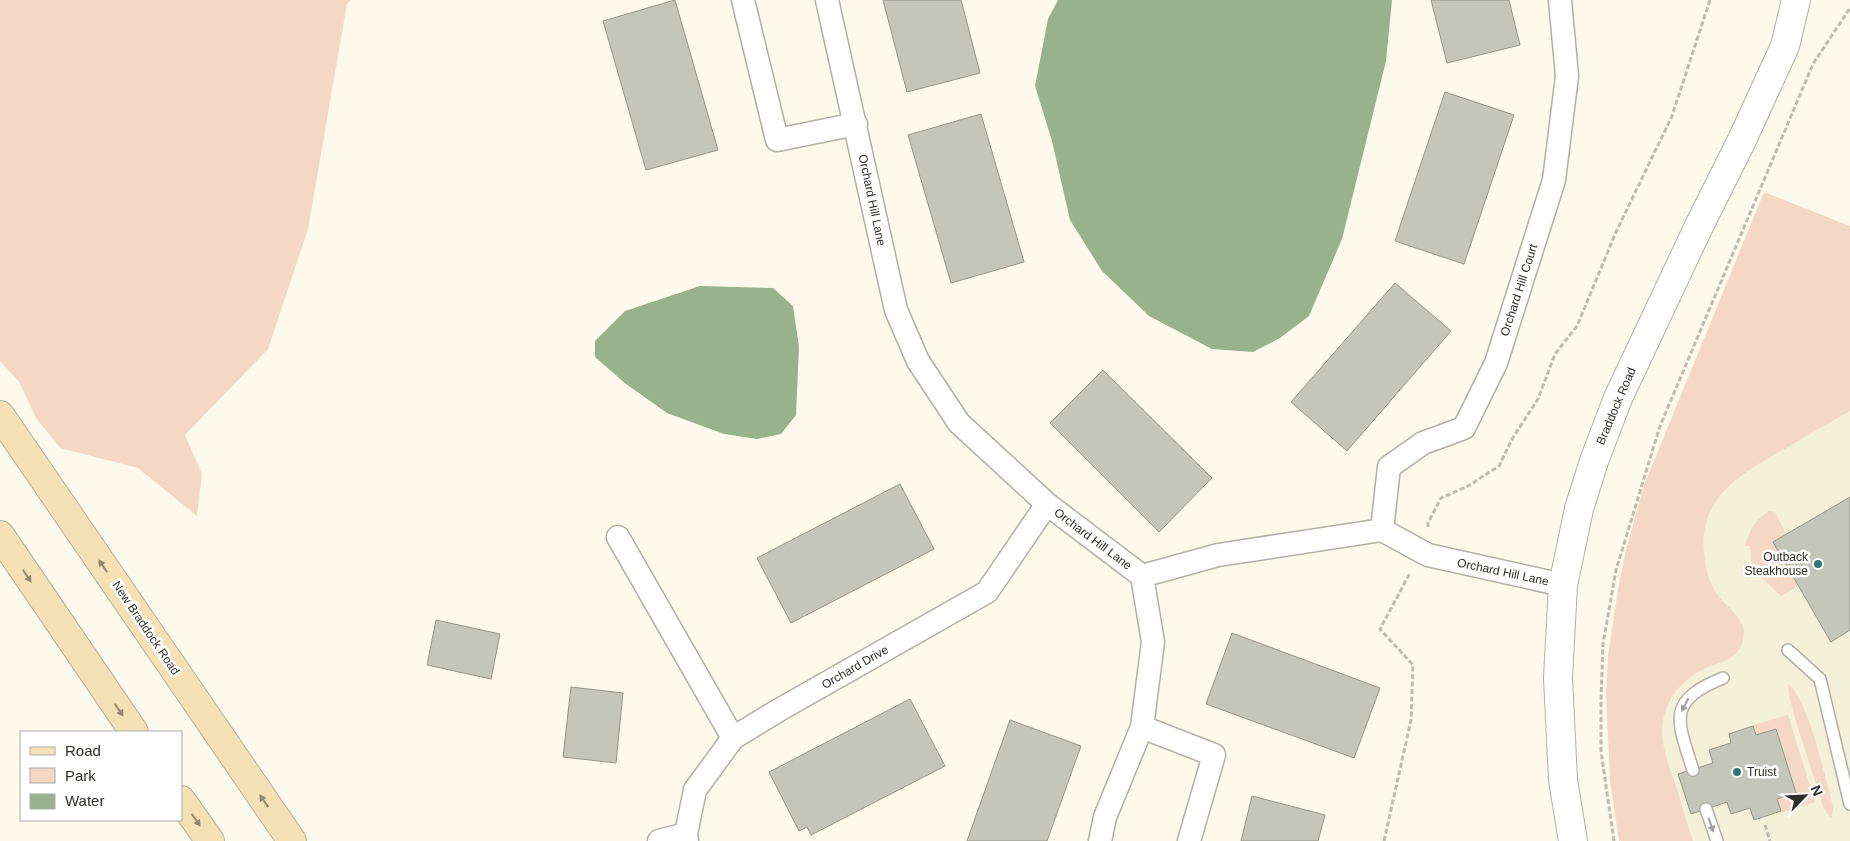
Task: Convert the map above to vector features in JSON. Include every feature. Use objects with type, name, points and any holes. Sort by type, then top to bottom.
[{"type":"main road","name":"New Braddock Road","points":[[0,416],[292,841]]},
{"type":"main road","points":[[0,536],[133,731]]},
{"type":"main road","points":[[182,801],[210,841]]},
{"type":"street","points":[[743,0],[777,140],[856,124]]},
{"type":"street","name":"Orchard Hill Lane","points":[[828,0],[896,310],[918,361],[959,423],[1047,504],[1142,576],[1218,555],[1382,530],[1428,555],[1563,585]]},
{"type":"street","name":"Orchard Hill Court","points":[[1382,530],[1389,467],[1423,443],[1464,428],[1496,363],[1554,180],[1567,76],[1560,0]]},
{"type":"street","name":"Braddock Road","points":[[1573,841],[1563,780],[1558,678],[1563,585],[1579,509],[1594,461],[1615,407],[1785,46],[1796,0]]},
{"type":"street","name":"Orchard Drive","points":[[687,837],[695,790],[733,738],[987,592],[1047,504]]},
{"type":"street","points":[[618,537],[733,738]]},
{"type":"street","points":[[1100,841],[1105,818],[1142,727],[1153,642],[1142,576]]},
{"type":"street","points":[[1142,727],[1214,755],[1189,841]]},
{"type":"street","points":[[659,841],[687,837]]},
{"type":"lane","points":[[1788,650],[1820,679],[1850,804]]},
{"type":"lane","points":[[1693,770],[1680,729],[1680,716],[1685,703],[1692,694],[1702,686],[1723,678]]},
{"type":"lane","points":[[1706,809],[1717,841]]},
{"type":"path","points":[[1384,841],[1411,720],[1413,665],[1380,629],[1408,575],[1428,555],[1428,523],[1441,498],[1468,486],[1499,466],[1512,439],[1538,399],[1555,354],[1577,326],[1616,232],[1672,116],[1710,0]]},
{"type":"path","points":[[1614,841],[1601,751],[1601,701],[1603,644],[1616,570],[1660,426],[1813,64],[1850,8]]},
{"type":"path","points":[[1764,825],[1770,841]]},
{"type":"shaded area","points":[[1850,392],[1850,841],[1630,841],[1621,604],[1719,486]]},
{"type":"green space","points":[[0,0],[351,0],[347,4],[308,229],[268,349],[185,435],[202,474],[197,516],[138,468],[60,448],[36,418],[19,382],[0,361]]},
{"type":"green space","points":[[1764,192],[1850,226],[1850,411],[1742,475],[1717,500],[1709,514],[1704,531],[1705,563],[1708,574],[1717,594],[1740,620],[1744,633],[1741,647],[1733,656],[1706,668],[1685,681],[1670,700],[1663,722],[1662,734],[1667,761],[1693,841],[1619,841],[1610,782],[1606,694],[1608,655],[1626,550],[1644,485]]},
{"type":"green space","points":[[1769,511],[1775,512],[1786,534],[1773,542],[1798,586],[1781,596],[1757,574],[1751,561],[1750,546],[1745,546],[1753,526]]},
{"type":"green space","points":[[1788,684],[1795,691],[1809,720],[1832,803],[1831,818],[1824,809],[1796,722]]},
{"type":"green space","points":[[1788,715],[1815,802],[1781,813],[1777,799],[1796,792],[1776,729],[1756,735],[1753,725]]},
{"type":"water","points":[[1058,0],[1392,0],[1386,61],[1342,239],[1309,316],[1280,338],[1253,352],[1212,349],[1149,316],[1102,271],[1070,220],[1052,141],[1035,86],[1048,19]]},
{"type":"water","points":[[700,286],[773,288],[793,306],[799,347],[796,415],[781,434],[757,439],[724,434],[667,413],[626,384],[595,357],[595,341],[625,311]]},
{"type":"building","points":[[675,0],[718,150],[646,170],[603,21]]},
{"type":"building","points":[[883,0],[961,0],[980,73],[907,92]]},
{"type":"building","points":[[1431,0],[1509,0],[1520,45],[1447,63]]},
{"type":"building","points":[[1445,92],[1514,115],[1464,264],[1395,241]]},
{"type":"building","points":[[981,114],[1024,262],[951,283],[908,135]]},
{"type":"building","points":[[1395,283],[1451,331],[1347,451],[1291,402]]},
{"type":"building","points":[[1103,370],[1212,478],[1159,532],[1050,423]]},
{"type":"building","points":[[900,484],[934,549],[791,623],[757,558]]},
{"type":"building","name":"Outback Steakhouse","points":[[1850,497],[1850,630],[1831,642],[1773,542]]},
{"type":"building","points":[[436,620],[500,634],[491,679],[427,665]]},
{"type":"building","points":[[1232,633],[1380,688],[1354,758],[1206,704]]},
{"type":"building","points":[[571,687],[623,693],[616,763],[563,757]]},
{"type":"building","points":[[910,699],[945,766],[811,835],[807,827],[799,831],[769,772]]},
{"type":"building","points":[[1010,720],[1081,746],[1047,841],[967,841]]},
{"type":"building","name":"Truist","points":[[1753,726],[1756,735],[1776,729],[1796,793],[1777,799],[1781,811],[1754,820],[1750,808],[1731,814],[1727,802],[1691,814],[1678,774],[1713,763],[1709,750],[1731,743],[1729,734]]},
{"type":"building","points":[[1252,796],[1325,815],[1318,841],[1241,841]]},
{"type":"place","name":"Outback Steakhouse","points":[[1818,564]]},
{"type":"place","name":"Truist","points":[[1737,772]]}]
